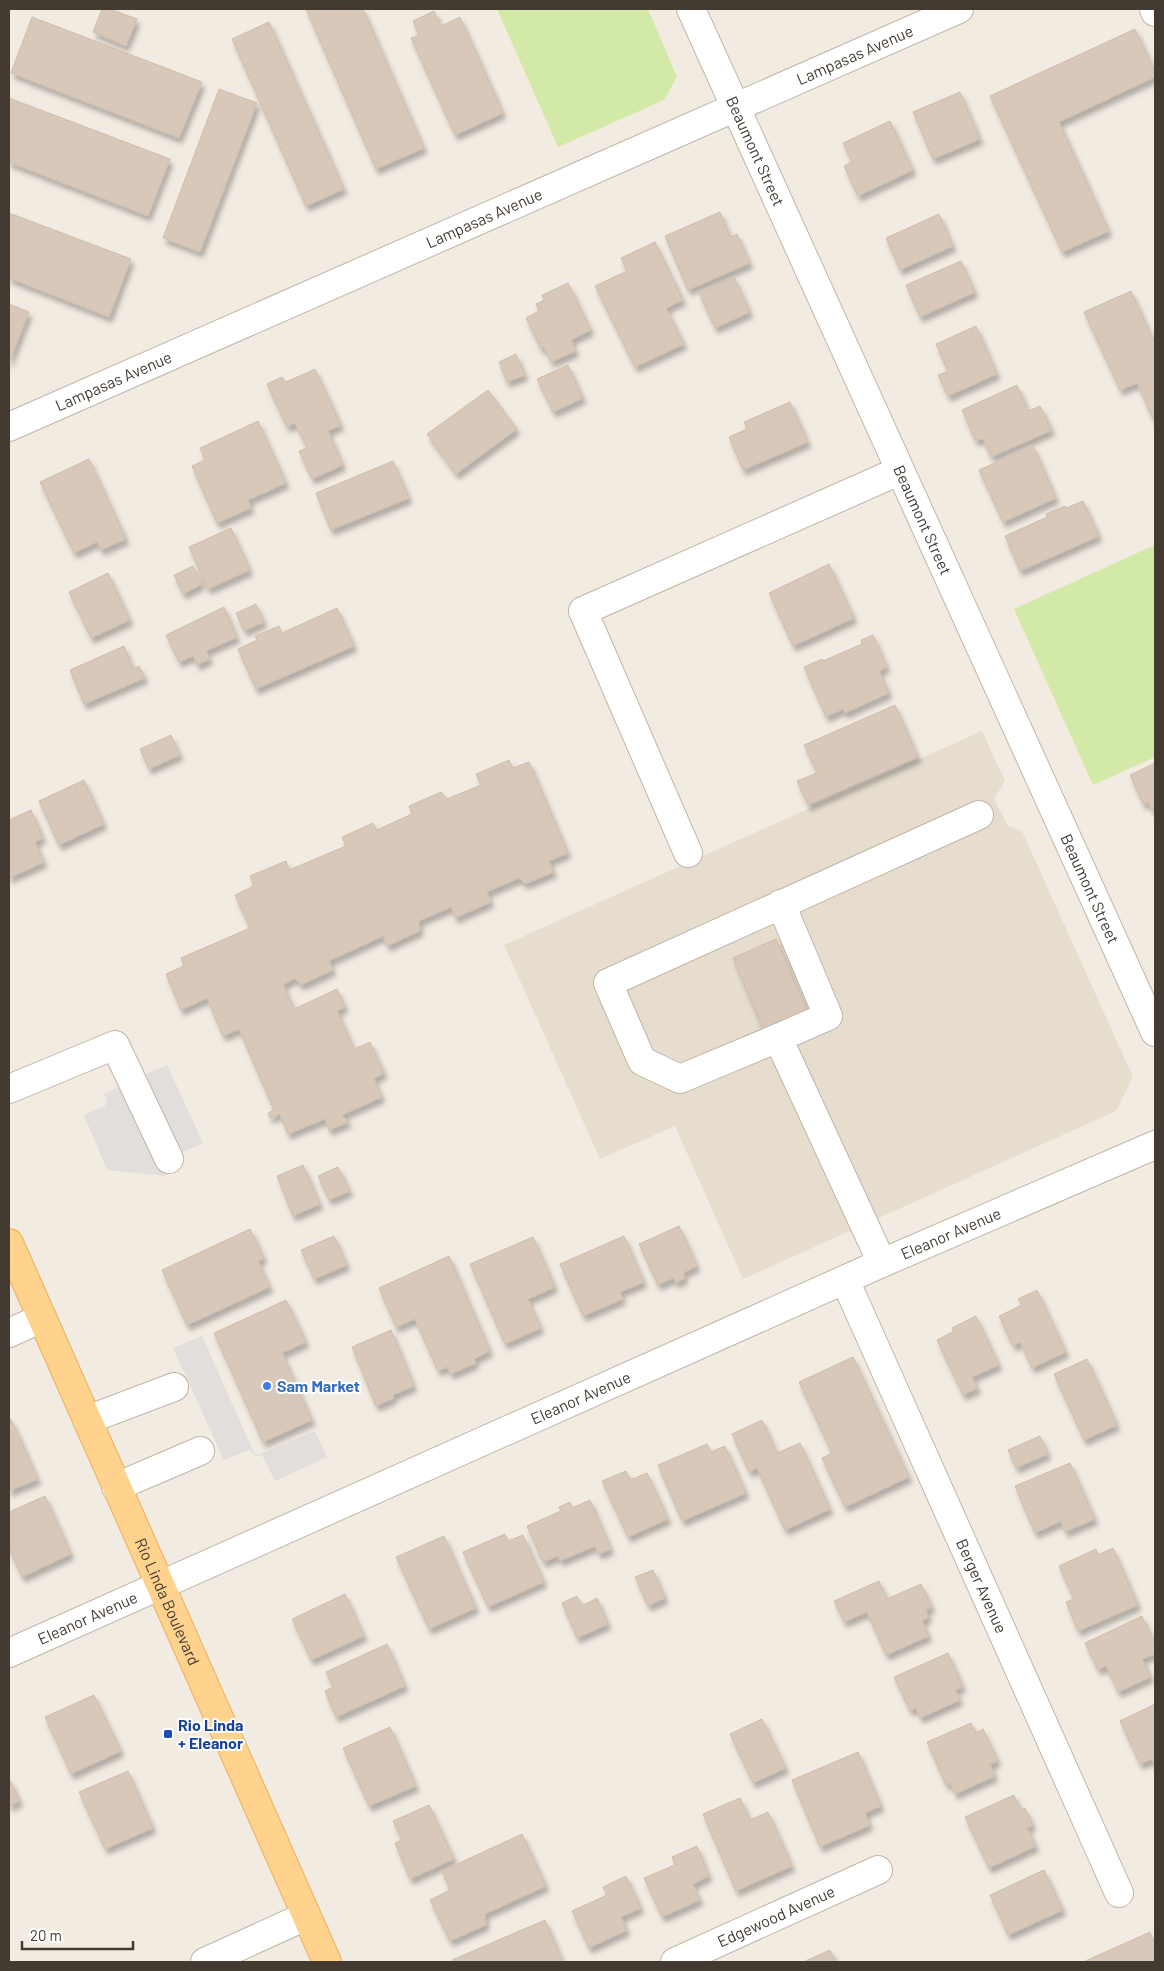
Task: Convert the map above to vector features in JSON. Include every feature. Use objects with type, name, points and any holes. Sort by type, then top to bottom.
[{"type":"main road","name":"Rio Linda Boulevard","points":[[9,1243],[159,1586],[327,1962]]},
{"type":"street","name":"Beaumont Street","points":[[691,9],[1155,1032]]},
{"type":"street","name":"Lampasas Avenue","points":[[9,427],[959,9]]},
{"type":"street","points":[[688,854],[583,610],[900,471]]},
{"type":"street","points":[[782,904],[828,1016],[680,1079],[642,1061],[608,983],[782,904],[979,815]]},
{"type":"street","points":[[778,1038],[882,1263]]},
{"type":"street","points":[[9,1089],[115,1045],[170,1159]]},
{"type":"street","name":"Eleanor Avenue","points":[[9,1652],[882,1263],[1155,1146]]},
{"type":"street","name":"Berger Avenue","points":[[845,1280],[1119,1893]]},
{"type":"street","points":[[9,1333],[42,1318]]},
{"type":"street","points":[[87,1420],[174,1388]]},
{"type":"street","points":[[116,1486],[200,1451]]},
{"type":"street","name":"Edgewood Avenue","points":[[675,1962],[878,1870]]},
{"type":"street","points":[[205,1962],[306,1916]]},
{"type":"shaded area","points":[[982,731],[1005,781],[994,799],[1008,826],[1022,831],[1133,1077],[1116,1111],[743,1279],[675,1126],[600,1159],[504,945]]},
{"type":"shaded area","points":[[167,1065],[203,1143],[181,1153],[165,1176],[107,1170],[84,1115],[105,1106],[107,1098],[103,1094]]},
{"type":"shaded area","points":[[202,1336],[254,1453],[258,1455],[315,1431],[327,1457],[275,1481],[262,1455],[257,1456],[249,1450],[224,1460],[173,1348]]},
{"type":"green space","points":[[497,9],[648,9],[677,77],[664,100],[558,147]]},
{"type":"green space","points":[[1155,545],[1155,757],[1093,785],[1014,609]]},
{"type":"building","points":[[102,9],[110,9],[137,19],[126,46],[93,32]]},
{"type":"building","points":[[306,9],[363,9],[424,148],[376,169]]},
{"type":"building","points":[[434,11],[441,26],[460,17],[503,113],[455,135],[411,38],[419,35],[413,21]]},
{"type":"building","points":[[32,17],[202,82],[179,138],[11,73]]},
{"type":"building","points":[[269,22],[344,189],[306,206],[232,39]]},
{"type":"building","points":[[1135,29],[1155,72],[1155,77],[1059,122],[1109,231],[1062,252],[990,96]]},
{"type":"building","points":[[219,89],[257,103],[200,252],[163,238]]},
{"type":"building","points":[[960,92],[980,139],[933,159],[913,112]]},
{"type":"building","points":[[9,98],[170,159],[148,216],[9,162]]},
{"type":"building","points":[[890,121],[913,170],[858,196],[844,166],[852,162],[843,143]]},
{"type":"building","points":[[720,212],[730,237],[737,234],[750,263],[688,290],[665,236]]},
{"type":"building","points":[[9,213],[131,259],[109,317],[9,278]]},
{"type":"building","points":[[939,214],[953,246],[900,270],[886,238]]},
{"type":"building","points":[[655,242],[683,300],[666,308],[684,344],[635,367],[595,286],[627,271],[621,258]]},
{"type":"building","points":[[961,261],[975,292],[920,317],[906,285]]},
{"type":"building","points":[[734,277],[750,312],[715,328],[699,293]]},
{"type":"building","points":[[568,283],[591,330],[571,340],[576,351],[551,362],[544,347],[541,349],[526,318],[539,311],[536,304],[544,300],[542,295]]},
{"type":"building","points":[[1131,291],[1155,344],[1155,418],[1153,419],[1137,383],[1120,390],[1084,312]]},
{"type":"building","points":[[9,304],[29,312],[9,363]]},
{"type":"building","points":[[976,326],[997,374],[948,396],[938,375],[948,371],[936,344]]},
{"type":"building","points":[[516,354],[525,375],[507,382],[499,362]]},
{"type":"building","points":[[568,365],[583,398],[553,412],[537,379]]},
{"type":"building","points":[[315,369],[341,425],[328,431],[343,465],[312,479],[299,451],[307,448],[295,423],[287,427],[267,384],[282,377],[286,382]]},
{"type":"building","points":[[1017,385],[1028,411],[1040,406],[1052,430],[991,457],[983,439],[975,440],[962,410]]},
{"type":"building","points":[[488,390],[517,429],[456,474],[427,434]]},
{"type":"building","points":[[790,402],[808,442],[743,470],[729,437],[747,429],[744,422]]},
{"type":"building","points":[[258,421],[286,483],[248,500],[251,508],[217,523],[192,466],[205,460],[200,448]]},
{"type":"building","points":[[1033,446],[1056,498],[1003,522],[979,470]]},
{"type":"building","points":[[89,459],[126,539],[101,550],[97,542],[74,553],[40,482]]},
{"type":"building","points":[[393,461],[409,498],[331,530],[316,493]]},
{"type":"building","points":[[1083,501],[1099,536],[1020,571],[1005,536],[1047,517],[1046,514]]},
{"type":"building","points":[[231,528],[250,570],[208,589],[189,547]]},
{"type":"building","points":[[829,564],[854,618],[793,646],[769,593]]},
{"type":"building","points":[[193,566],[202,584],[183,594],[174,575]]},
{"type":"building","points":[[108,573],[130,620],[91,638],[69,592]]},
{"type":"building","points":[[256,604],[264,622],[244,631],[236,613]]},
{"type":"building","points":[[224,607],[237,637],[206,651],[210,659],[197,665],[193,656],[179,662],[166,635]]},
{"type":"building","points":[[337,608],[354,646],[256,689],[238,649],[257,640],[255,636],[279,626],[282,633]]},
{"type":"building","points":[[873,635],[887,667],[879,671],[889,693],[845,713],[843,709],[826,717],[804,667],[862,644],[861,640]]},
{"type":"building","points":[[124,646],[133,669],[139,666],[145,678],[84,704],[70,670]]},
{"type":"building","points":[[895,705],[918,757],[808,805],[797,781],[817,773],[804,745]]},
{"type":"building","points":[[171,735],[180,755],[149,769],[140,749]]},
{"type":"building","points":[[509,760],[513,768],[529,762],[568,853],[549,861],[554,872],[525,884],[519,878],[487,892],[491,902],[455,918],[451,907],[419,921],[420,931],[387,946],[383,936],[329,961],[333,970],[301,985],[295,978],[283,985],[294,1009],[337,989],[345,1007],[337,1011],[354,1049],[370,1042],[384,1073],[374,1079],[382,1097],[342,1115],[349,1122],[329,1130],[325,1119],[288,1134],[280,1114],[270,1118],[268,1113],[274,1110],[239,1029],[223,1036],[207,998],[181,1010],[166,974],[184,966],[181,958],[250,928],[235,895],[254,886],[250,876],[286,861],[289,870],[346,846],[342,837],[373,823],[377,830],[412,814],[409,806],[441,792],[447,799],[481,785],[476,774]]},
{"type":"building","points":[[1155,763],[1155,808],[1152,810],[1148,802],[1143,804],[1130,775]]},
{"type":"building","points":[[84,780],[104,824],[59,845],[39,801]]},
{"type":"building","points":[[31,810],[43,838],[35,842],[44,862],[9,878],[9,820]]},
{"type":"building","points":[[776,939],[807,1011],[763,1029],[733,958]]},
{"type":"building","points":[[303,1165],[320,1204],[293,1216],[277,1176]]},
{"type":"building","points":[[338,1167],[350,1191],[329,1200],[318,1176]]},
{"type":"building","points":[[679,1226],[697,1266],[683,1273],[685,1278],[676,1283],[673,1278],[658,1285],[639,1244]]},
{"type":"building","points":[[250,1229],[264,1258],[258,1261],[270,1287],[187,1325],[162,1270]]},
{"type":"building","points":[[334,1236],[347,1265],[314,1279],[301,1250]]},
{"type":"building","points":[[624,1236],[644,1282],[620,1292],[623,1299],[583,1316],[560,1264]]},
{"type":"building","points":[[533,1237],[555,1287],[528,1299],[541,1328],[505,1344],[470,1264]]},
{"type":"building","points":[[449,1256],[490,1351],[474,1359],[476,1363],[451,1374],[447,1367],[438,1371],[415,1319],[396,1327],[379,1288]]},
{"type":"building","points":[[1037,1290],[1066,1352],[1032,1368],[1020,1342],[1013,1346],[999,1316],[1022,1305],[1018,1299]]},
{"type":"building","name":"Sam Market","points":[[286,1300],[306,1342],[282,1353],[312,1420],[263,1442],[214,1333]]},
{"type":"building","points":[[976,1316],[999,1365],[972,1377],[978,1388],[963,1395],[937,1340],[954,1331],[952,1328]]},
{"type":"building","points":[[391,1330],[414,1386],[393,1395],[394,1398],[376,1406],[352,1347]]},
{"type":"building","points":[[853,1357],[909,1477],[845,1507],[822,1458],[832,1453],[799,1382]]},
{"type":"building","points":[[1087,1359],[1117,1425],[1084,1440],[1054,1374]]},
{"type":"building","points":[[11,1419],[38,1479],[9,1491],[9,1420]]},
{"type":"building","points":[[762,1420],[777,1453],[800,1443],[830,1509],[785,1530],[757,1468],[749,1472],[732,1434]]},
{"type":"building","points":[[1040,1436],[1048,1454],[1016,1468],[1008,1450]]},
{"type":"building","points":[[707,1444],[711,1452],[725,1446],[746,1493],[682,1521],[658,1465]]},
{"type":"building","points":[[1070,1463],[1095,1519],[1065,1532],[1061,1521],[1035,1533],[1015,1486]]},
{"type":"building","points":[[626,1471],[630,1480],[647,1473],[668,1519],[628,1537],[602,1481]]},
{"type":"building","points":[[45,1496],[71,1554],[22,1577],[9,1548],[9,1512]]},
{"type":"building","points":[[590,1500],[611,1549],[599,1554],[595,1546],[560,1561],[558,1556],[543,1562],[527,1526],[561,1511],[559,1507],[570,1502],[572,1508]]},
{"type":"building","points":[[505,1534],[508,1541],[523,1535],[544,1582],[488,1607],[463,1552]]},
{"type":"building","points":[[444,1536],[476,1608],[429,1629],[396,1557]]},
{"type":"building","points":[[1113,1548],[1138,1605],[1078,1631],[1066,1602],[1074,1599],[1059,1566],[1096,1549],[1098,1555]]},
{"type":"building","points":[[653,1570],[665,1598],[648,1606],[635,1577]]},
{"type":"building","points":[[879,1581],[887,1599],[921,1584],[932,1607],[926,1610],[929,1617],[922,1621],[929,1636],[886,1655],[867,1612],[844,1622],[834,1601]]},
{"type":"building","points":[[345,1594],[364,1636],[311,1660],[292,1619]]},
{"type":"building","points":[[577,1596],[582,1606],[597,1598],[608,1624],[577,1638],[562,1603]]},
{"type":"building","points":[[1142,1616],[1155,1644],[1155,1654],[1142,1659],[1151,1677],[1118,1692],[1106,1666],[1098,1670],[1085,1643]]},
{"type":"building","points":[[387,1644],[405,1686],[336,1717],[325,1691],[333,1687],[326,1672]]},
{"type":"building","points":[[948,1653],[963,1687],[955,1690],[960,1700],[920,1718],[916,1708],[910,1711],[894,1677]]},
{"type":"building","points":[[94,1695],[121,1751],[71,1774],[45,1717]]},
{"type":"building","points":[[1155,1704],[1155,1765],[1152,1759],[1140,1764],[1120,1721]]},
{"type":"building","points":[[762,1719],[786,1768],[753,1783],[730,1734]]},
{"type":"building","points":[[971,1723],[976,1733],[983,1729],[998,1761],[990,1764],[995,1776],[955,1794],[950,1783],[946,1785],[927,1742]]},
{"type":"building","points":[[390,1727],[416,1786],[369,1806],[343,1748]]},
{"type":"building","points":[[858,1752],[881,1806],[865,1813],[870,1825],[820,1847],[792,1780]]},
{"type":"building","points":[[128,1771],[153,1828],[105,1849],[79,1792]]},
{"type":"building","points":[[9,1778],[20,1801],[9,1806]]},
{"type":"building","points":[[1014,1795],[1021,1810],[1025,1808],[1033,1825],[1027,1828],[1036,1846],[989,1868],[965,1817]]},
{"type":"building","points":[[740,1798],[750,1820],[768,1812],[792,1866],[736,1891],[703,1814]]},
{"type":"building","points":[[429,1805],[454,1859],[410,1879],[395,1843],[402,1840],[393,1821]]},
{"type":"building","points":[[522,1834],[546,1886],[485,1914],[486,1925],[450,1941],[430,1900],[450,1890],[442,1871]]},
{"type":"building","points":[[697,1846],[709,1876],[693,1884],[700,1900],[662,1917],[644,1878],[675,1865],[672,1857]]},
{"type":"building","points":[[1044,1870],[1063,1910],[1008,1935],[990,1895]]},
{"type":"building","points":[[626,1876],[641,1908],[621,1917],[627,1930],[589,1948],[572,1911],[607,1895],[603,1887]]},
{"type":"building","points":[[545,1920],[563,1962],[453,1962],[452,1960]]},
{"type":"building","points":[[1150,1932],[1155,1945],[1155,1962],[1083,1962]]},
{"type":"building","points":[[830,1950],[836,1962],[803,1962]]},
{"type":"place","name":"Sam Market","points":[[267,1386]]},
{"type":"place","name":"Rio Linda + Eleanor","points":[[168,1734]]}]
